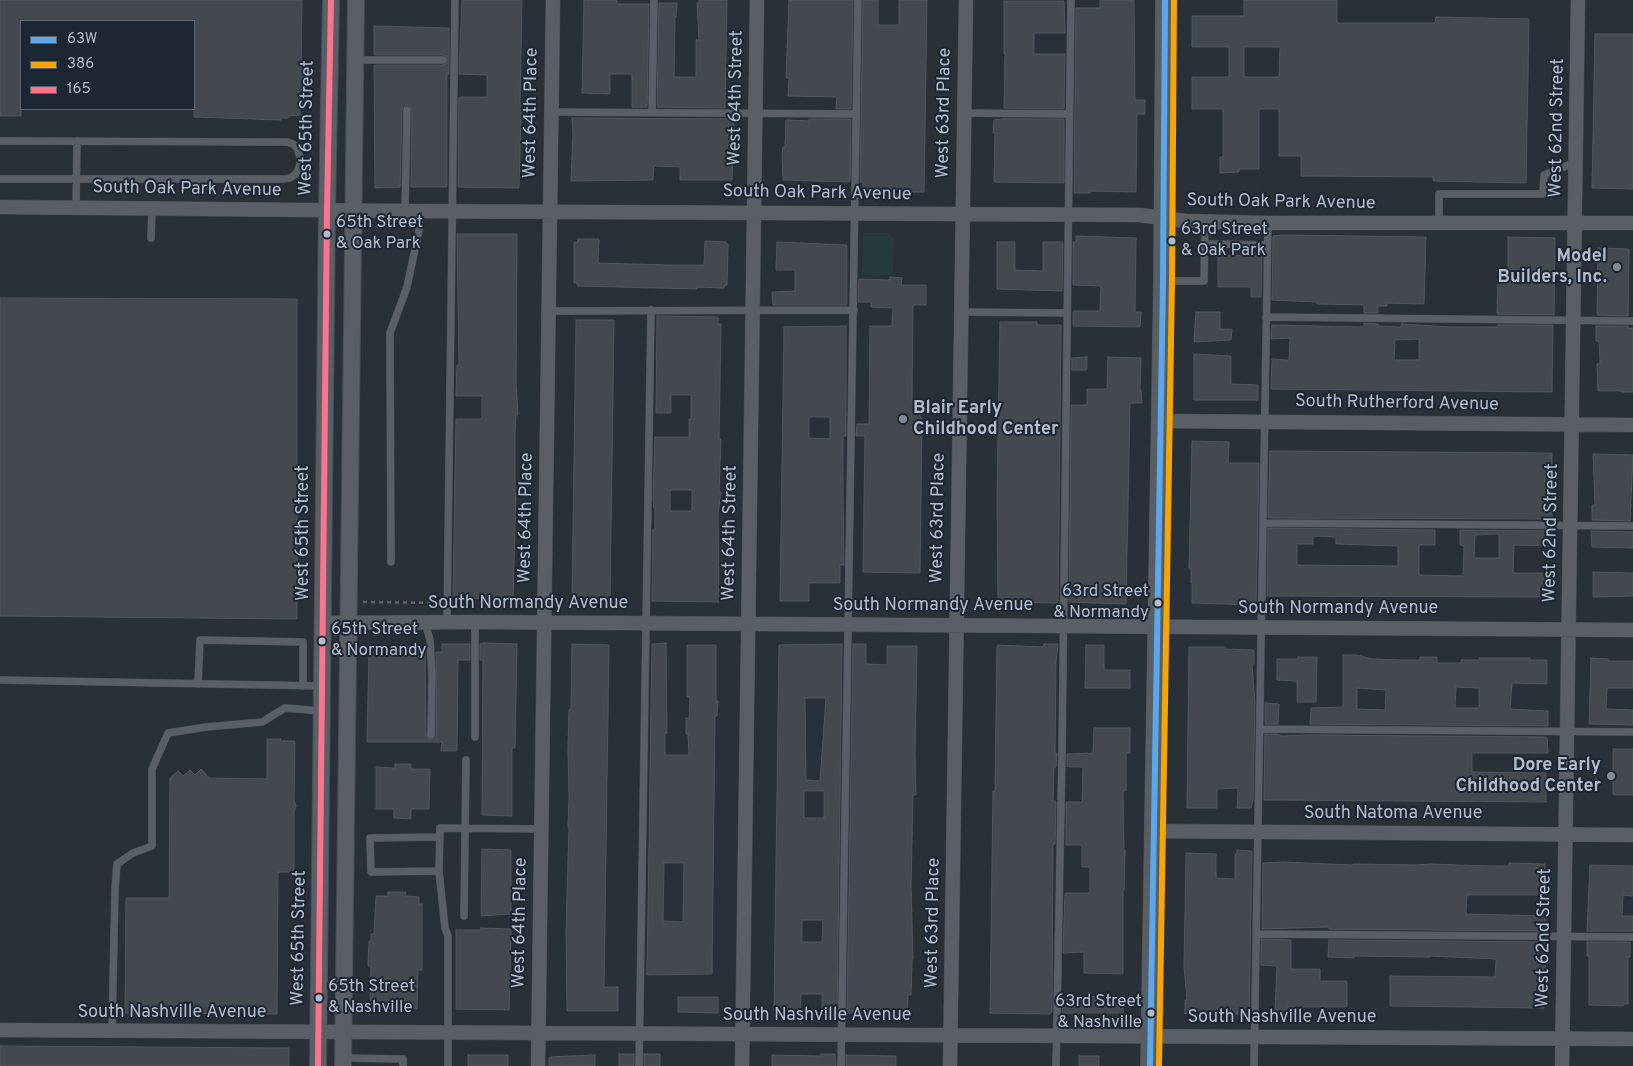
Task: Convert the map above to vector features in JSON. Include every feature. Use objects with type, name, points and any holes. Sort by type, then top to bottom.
[{"type":"main road","points":[[1150,1066],[1164,280],[1165,0]]},
{"type":"street","name":"West 65th Street","points":[[318,1066],[331,0]]},
{"type":"street","points":[[343,1062],[356,0]]},
{"type":"street","name":"West 64th Place","points":[[538,1066],[553,0]]},
{"type":"street","name":"West 64th Street","points":[[742,1066],[757,0]]},
{"type":"street","name":"West 63rd Place","points":[[950,1066],[966,0]]},
{"type":"street","name":"West 62nd Street","points":[[1562,1066],[1578,0]]},
{"type":"street","name":"South Oak Park Avenue","points":[[0,207],[1140,215],[1205,222],[1268,223],[1633,223]]},
{"type":"street","name":"South Rutherford Avenue","points":[[1161,421],[1633,425]]},
{"type":"street","name":"South Normandy Avenue","points":[[323,623],[475,622],[1633,630]]},
{"type":"street","name":"South Natoma Avenue","points":[[1154,831],[1633,834]]},
{"type":"street","name":"South Nashville Avenue","points":[[0,1030],[448,1034],[1633,1039]]},
{"type":"lane","points":[[446,622],[456,0]]},
{"type":"lane","points":[[652,112],[654,0]]},
{"type":"lane","points":[[841,1066],[858,0]]},
{"type":"lane","points":[[1056,1066],[1064,626],[1070,0]]},
{"type":"lane","points":[[355,60],[442,60]]},
{"type":"lane","points":[[391,562],[390,333],[407,287],[419,230],[412,211],[407,110]]},
{"type":"lane","points":[[551,112],[856,114]]},
{"type":"lane","points":[[964,113],[1069,114]]},
{"type":"lane","points":[[0,141],[287,142],[297,148],[300,160],[296,174],[284,179],[0,179]]},
{"type":"lane","points":[[76,208],[77,141]]},
{"type":"lane","points":[[1439,223],[1439,194],[1544,194],[1544,175],[1576,162]]},
{"type":"lane","points":[[151,238],[152,208]]},
{"type":"lane","points":[[1164,280],[1204,281],[1205,222]]},
{"type":"lane","points":[[1254,1066],[1268,223]]},
{"type":"lane","points":[[1205,244],[1267,245]]},
{"type":"lane","points":[[548,310],[854,310]]},
{"type":"lane","points":[[639,1066],[651,310]]},
{"type":"lane","points":[[961,312],[1068,313]]},
{"type":"lane","points":[[1266,317],[1633,321]]},
{"type":"lane","points":[[1263,522],[1633,526]]},
{"type":"lane","points":[[425,622],[431,649],[431,734]]},
{"type":"lane","points":[[475,622],[475,737]]},
{"type":"lane","points":[[198,684],[200,640],[303,642],[303,686]]},
{"type":"lane","points":[[0,680],[322,686]]},
{"type":"lane","points":[[112,1031],[117,864],[133,853],[152,846],[152,769],[168,733],[206,727],[262,722],[285,708],[322,711]]},
{"type":"lane","points":[[1260,729],[1633,732]]},
{"type":"lane","points":[[464,916],[466,760]]},
{"type":"lane","points":[[448,1066],[448,936],[445,928],[439,871],[440,828],[541,829]]},
{"type":"lane","points":[[439,871],[370,872],[370,838],[440,837]]},
{"type":"lane","points":[[1257,934],[1633,937]]},
{"type":"lane","points":[[343,1062],[403,1059],[403,1066]]},
{"type":"path","points":[[357,602],[441,603]]},
{"type":"green space","points":[[863,233],[888,233],[894,238],[893,275],[862,275]]},
{"type":"building","points":[[0,0],[302,0],[301,74],[304,75],[303,101],[300,115],[288,116],[288,118],[281,118],[281,120],[194,117],[195,20],[20,20],[21,116],[0,116]]},
{"type":"building","points":[[462,0],[522,0],[519,188],[458,187],[459,97],[487,97],[487,75],[459,74]]},
{"type":"building","points":[[584,0],[617,0],[617,4],[649,4],[647,107],[632,107],[632,74],[610,74],[610,94],[582,93]]},
{"type":"building","points":[[699,0],[727,0],[725,108],[657,107],[659,3],[677,3],[674,77],[696,77],[696,40],[699,40],[697,3],[699,3]]},
{"type":"building","points":[[789,0],[853,0],[851,109],[836,109],[837,97],[788,96],[789,78],[786,78]]},
{"type":"building","points":[[863,0],[878,0],[878,25],[899,25],[899,0],[927,0],[924,192],[862,192],[863,182],[860,182]]},
{"type":"building","points":[[1100,0],[1134,0],[1135,100],[1145,100],[1145,114],[1137,114],[1136,192],[1090,191],[1090,193],[1074,193],[1076,8],[1100,8]]},
{"type":"building","points":[[1244,0],[1337,0],[1337,23],[1435,23],[1436,17],[1529,19],[1526,183],[1433,181],[1433,177],[1301,176],[1301,156],[1279,156],[1279,109],[1259,109],[1259,169],[1239,169],[1239,172],[1220,173],[1220,157],[1223,157],[1223,109],[1192,109],[1192,77],[1229,77],[1229,47],[1192,47],[1192,16],[1244,16]],"holes":[[[1244,47],[1280,47],[1279,77],[1244,77]]]},
{"type":"building","points":[[1004,1],[1064,1],[1065,33],[1034,33],[1034,54],[1065,54],[1064,109],[1004,108]]},
{"type":"building","points":[[374,26],[449,28],[447,187],[411,187],[412,110],[407,105],[402,110],[400,187],[375,188],[374,65],[443,65],[448,60],[443,55],[374,55]]},
{"type":"building","points":[[1595,34],[1633,34],[1633,189],[1592,188]]},
{"type":"building","points":[[572,118],[734,119],[732,180],[680,180],[680,167],[654,166],[653,180],[571,181]]},
{"type":"building","points":[[809,119],[851,119],[850,182],[783,180],[782,155],[783,147],[785,147],[786,120],[809,121]]},
{"type":"building","points":[[1064,119],[1064,183],[994,182],[994,120]]},
{"type":"building","points":[[457,234],[517,234],[516,382],[518,415],[516,415],[515,433],[516,493],[513,599],[453,598],[456,419],[482,419],[482,396],[456,396],[457,365],[459,365]]},
{"type":"building","points":[[1076,236],[1136,238],[1135,312],[1141,312],[1140,327],[1073,326],[1073,311],[1100,311],[1101,286],[1073,285],[1073,242],[1076,242]]},
{"type":"building","points":[[1273,236],[1426,237],[1424,304],[1387,303],[1387,306],[1378,306],[1378,313],[1364,313],[1364,305],[1317,304],[1317,302],[1272,300]]},
{"type":"building","points":[[1508,237],[1555,238],[1554,315],[1497,314],[1498,273],[1508,273]]},
{"type":"building","points":[[577,239],[599,239],[598,263],[669,265],[704,265],[705,241],[726,242],[728,244],[727,285],[724,288],[697,287],[697,289],[577,286],[577,283],[574,283],[574,242],[578,242]]},
{"type":"building","points":[[777,242],[847,245],[847,305],[773,305],[772,292],[795,291],[795,270],[776,270]]},
{"type":"building","points":[[997,242],[1015,242],[1015,270],[1043,271],[1043,242],[1063,242],[1062,291],[997,289]]},
{"type":"building","points":[[1598,248],[1629,249],[1628,316],[1597,315]]},
{"type":"building","points":[[1218,255],[1262,256],[1261,297],[1251,297],[1251,287],[1218,287]]},
{"type":"building","points":[[890,277],[902,278],[901,285],[926,285],[926,305],[913,305],[912,401],[922,420],[920,573],[863,572],[865,436],[856,436],[857,424],[869,424],[870,326],[892,326],[893,308],[871,307],[871,302],[858,302],[859,279],[890,280]]},
{"type":"building","points":[[0,298],[297,299],[297,619],[0,616]]},
{"type":"building","points":[[1196,312],[1220,312],[1220,329],[1232,329],[1231,340],[1194,342]]},
{"type":"building","points":[[657,316],[718,317],[718,324],[721,324],[719,492],[721,492],[718,514],[719,602],[652,601],[653,529],[655,529],[653,500],[655,437],[689,437],[691,395],[671,395],[671,413],[656,413]],"holes":[[[670,490],[692,490],[692,511],[670,511]]]},
{"type":"building","points":[[576,320],[614,320],[610,600],[572,599]]},
{"type":"building","points":[[1000,322],[1037,322],[1037,325],[1061,325],[1057,603],[998,602],[997,497]]},
{"type":"building","points":[[1364,323],[1401,327],[1401,324],[1451,327],[1553,325],[1552,392],[1271,389],[1272,359],[1289,360],[1290,338],[1271,339],[1272,325],[1364,327]],"holes":[[[1419,339],[1419,360],[1394,360],[1395,340]]]},
{"type":"building","points":[[846,326],[846,436],[843,436],[844,565],[840,565],[840,583],[809,583],[809,601],[780,601],[784,327]],"holes":[[[809,417],[830,417],[830,439],[809,438]]]},
{"type":"building","points":[[1596,326],[1628,326],[1628,328],[1633,328],[1633,392],[1598,391],[1597,364],[1600,363],[1599,341],[1596,341]]},
{"type":"building","points":[[1194,354],[1231,356],[1231,384],[1258,385],[1258,400],[1194,400]]},
{"type":"building","points":[[1087,357],[1087,370],[1072,370],[1072,358]]},
{"type":"building","points":[[1108,357],[1141,358],[1140,390],[1142,403],[1130,403],[1126,604],[1069,602],[1071,405],[1087,405],[1087,389],[1107,389]]},
{"type":"building","points":[[1192,441],[1229,442],[1228,463],[1259,463],[1256,605],[1192,603],[1191,568],[1189,568]]},
{"type":"building","points":[[1270,451],[1552,453],[1552,519],[1268,518]]},
{"type":"building","points":[[1593,454],[1633,455],[1630,521],[1592,520],[1592,505],[1595,505]]},
{"type":"building","points":[[1268,528],[1435,530],[1435,545],[1419,545],[1419,575],[1463,576],[1464,546],[1460,545],[1460,530],[1551,531],[1550,546],[1514,545],[1513,573],[1549,573],[1548,597],[1267,596]],"holes":[[[1499,534],[1499,558],[1474,558],[1475,535]],[[1313,536],[1336,537],[1336,544],[1398,546],[1398,566],[1297,565],[1297,544],[1313,544]]]},
{"type":"building","points":[[1591,531],[1633,532],[1633,548],[1592,547]]},
{"type":"building","points":[[1593,572],[1633,573],[1633,596],[1593,597]]},
{"type":"building","points":[[666,643],[667,733],[665,733],[665,755],[689,755],[688,734],[686,734],[686,718],[689,718],[690,697],[687,697],[687,645],[716,645],[716,701],[718,701],[717,716],[715,716],[712,974],[647,975],[652,644]],"holes":[[[664,863],[684,863],[683,922],[663,921]]]},
{"type":"building","points":[[442,644],[470,644],[470,660],[458,660],[457,751],[441,751],[442,742],[367,742],[369,652],[425,652],[426,735],[431,740],[436,735],[436,652],[442,652]]},
{"type":"building","points":[[480,644],[517,644],[515,748],[512,748],[512,816],[482,815],[483,660],[480,660]]},
{"type":"building","points":[[572,644],[609,645],[604,987],[618,987],[618,1011],[567,1011],[568,750]]},
{"type":"building","points":[[842,644],[837,1013],[822,1014],[822,994],[801,994],[800,1013],[774,1011],[779,645]],"holes":[[[805,698],[826,698],[820,781],[806,780]],[[804,791],[824,791],[824,818],[804,818]],[[802,920],[823,920],[822,942],[802,942]]]},
{"type":"building","points":[[853,644],[866,644],[866,664],[887,665],[887,646],[917,646],[916,795],[913,795],[911,886],[913,959],[911,995],[908,995],[907,1014],[847,1013]]},
{"type":"building","points":[[1044,644],[1058,644],[1056,661],[1055,753],[1057,753],[1056,767],[1054,767],[1053,801],[1056,801],[1055,844],[1053,844],[1052,1012],[1050,1014],[990,1013],[997,645],[1043,647]]},
{"type":"building","points":[[1086,645],[1104,645],[1104,670],[1130,670],[1130,688],[1085,688]]},
{"type":"building","points":[[1189,647],[1224,647],[1224,649],[1254,650],[1254,664],[1252,664],[1255,703],[1253,800],[1251,808],[1237,808],[1238,788],[1217,789],[1217,808],[1187,808]]},
{"type":"building","points":[[1343,655],[1401,660],[1420,660],[1420,657],[1437,657],[1437,663],[1461,663],[1461,660],[1479,660],[1479,658],[1547,660],[1547,684],[1512,683],[1510,709],[1548,711],[1548,726],[1310,724],[1311,708],[1343,707]],"holes":[[[1456,687],[1479,688],[1479,708],[1455,708]],[[1357,688],[1386,690],[1385,710],[1357,709]]]},
{"type":"building","points":[[1298,657],[1317,657],[1316,702],[1297,702],[1297,681],[1277,680],[1277,659],[1298,659]]},
{"type":"building","points":[[1591,658],[1608,659],[1608,661],[1633,661],[1633,688],[1607,688],[1606,709],[1633,710],[1633,725],[1589,724]]},
{"type":"building","points":[[1265,703],[1279,704],[1278,724],[1265,724]]},
{"type":"building","points":[[1094,728],[1130,728],[1130,753],[1126,753],[1126,791],[1123,791],[1125,850],[1123,974],[1084,973],[1084,952],[1063,953],[1065,893],[1090,893],[1090,867],[1082,867],[1082,845],[1066,845],[1066,802],[1082,802],[1083,767],[1067,767],[1067,754],[1093,753]]},
{"type":"building","points":[[1265,734],[1278,734],[1281,736],[1547,737],[1548,753],[1472,753],[1472,772],[1546,773],[1546,802],[1264,800]]},
{"type":"building","points":[[267,739],[295,741],[294,872],[278,872],[277,1014],[125,1013],[126,898],[169,898],[170,778],[178,771],[183,776],[190,770],[195,775],[201,769],[209,778],[267,779]]},
{"type":"building","points":[[1613,749],[1633,749],[1633,795],[1613,795]]},
{"type":"building","points":[[395,764],[411,764],[411,769],[430,769],[429,809],[411,809],[411,819],[394,818],[394,809],[376,809],[376,767],[395,768]]},
{"type":"building","points":[[482,849],[511,850],[511,914],[481,916]]},
{"type":"building","points":[[1237,850],[1252,851],[1249,1015],[1212,1012],[1212,1014],[1185,1014],[1185,1000],[1187,1000],[1184,966],[1186,853],[1216,854],[1216,878],[1235,879],[1235,854],[1237,854]]},
{"type":"building","points":[[1263,863],[1352,865],[1509,866],[1509,863],[1545,864],[1545,895],[1467,895],[1466,914],[1546,916],[1546,931],[1329,929],[1328,927],[1262,929]]},
{"type":"building","points":[[1590,865],[1633,866],[1633,896],[1623,895],[1622,916],[1633,916],[1633,931],[1587,931]]},
{"type":"building","points":[[388,892],[406,892],[405,896],[419,897],[419,904],[422,904],[422,970],[418,970],[417,1009],[373,1008],[373,1000],[370,1000],[371,966],[368,966],[369,941],[371,941],[371,934],[374,934],[376,896],[388,896]]},
{"type":"building","points":[[481,928],[510,929],[511,931],[509,1010],[456,1009],[456,930],[481,930]]},
{"type":"building","points":[[1261,939],[1291,940],[1291,969],[1320,969],[1320,981],[1347,981],[1347,1007],[1287,1007],[1287,1013],[1275,1012],[1277,966],[1261,965]]},
{"type":"building","points":[[1329,940],[1546,942],[1544,1008],[1390,1006],[1390,976],[1495,977],[1496,959],[1430,956],[1328,957]]},
{"type":"building","points":[[1587,942],[1630,942],[1630,957],[1628,957],[1628,1004],[1623,1006],[1589,1005],[1589,956],[1587,956]]},
{"type":"building","points":[[1123,996],[1123,1013],[1062,1013],[1063,997]]},
{"type":"building","points":[[678,997],[718,997],[718,1013],[678,1012]]},
{"type":"building","points":[[0,1046],[289,1048],[289,1066],[0,1066]]},
{"type":"building","points":[[619,1054],[634,1054],[634,1066],[619,1066]]},
{"type":"building","points":[[644,1054],[660,1054],[660,1066],[644,1066]]},
{"type":"building","points":[[821,1054],[835,1054],[836,1066],[772,1066],[772,1055],[821,1056]]},
{"type":"building","points":[[468,1055],[508,1055],[508,1066],[468,1066]]},
{"type":"building","points":[[595,1055],[595,1066],[549,1066],[549,1057]]},
{"type":"building","points":[[846,1055],[896,1056],[896,1066],[846,1066]]},
{"type":"building","points":[[1079,1056],[1099,1056],[1099,1066],[1079,1066]]},
{"type":"transit line","name":"165","points":[[318,1066],[331,0]]},
{"type":"transit line","name":"63W","points":[[1150,1066],[1163,281],[1165,0]]},
{"type":"transit line","name":"386","points":[[1159,1066],[1172,281],[1174,0]]},
{"type":"place","name":"65th Street & Oak Park","points":[[327,234]]},
{"type":"place","name":"63rd Street & Oak Park","points":[[1172,241]]},
{"type":"place","name":"Model Builders, Inc.","points":[[1617,267]]},
{"type":"place","name":"Blair Early Childhood Center","points":[[903,419]]},
{"type":"place","name":"63rd Street & Normandy","points":[[1158,603]]},
{"type":"place","name":"65th Street & Normandy","points":[[322,641]]},
{"type":"place","name":"Dore Early Childhood Center","points":[[1611,776]]},
{"type":"place","name":"65th Street & Nashville","points":[[319,998]]},
{"type":"place","name":"63rd Street & Nashville","points":[[1151,1013]]}]
